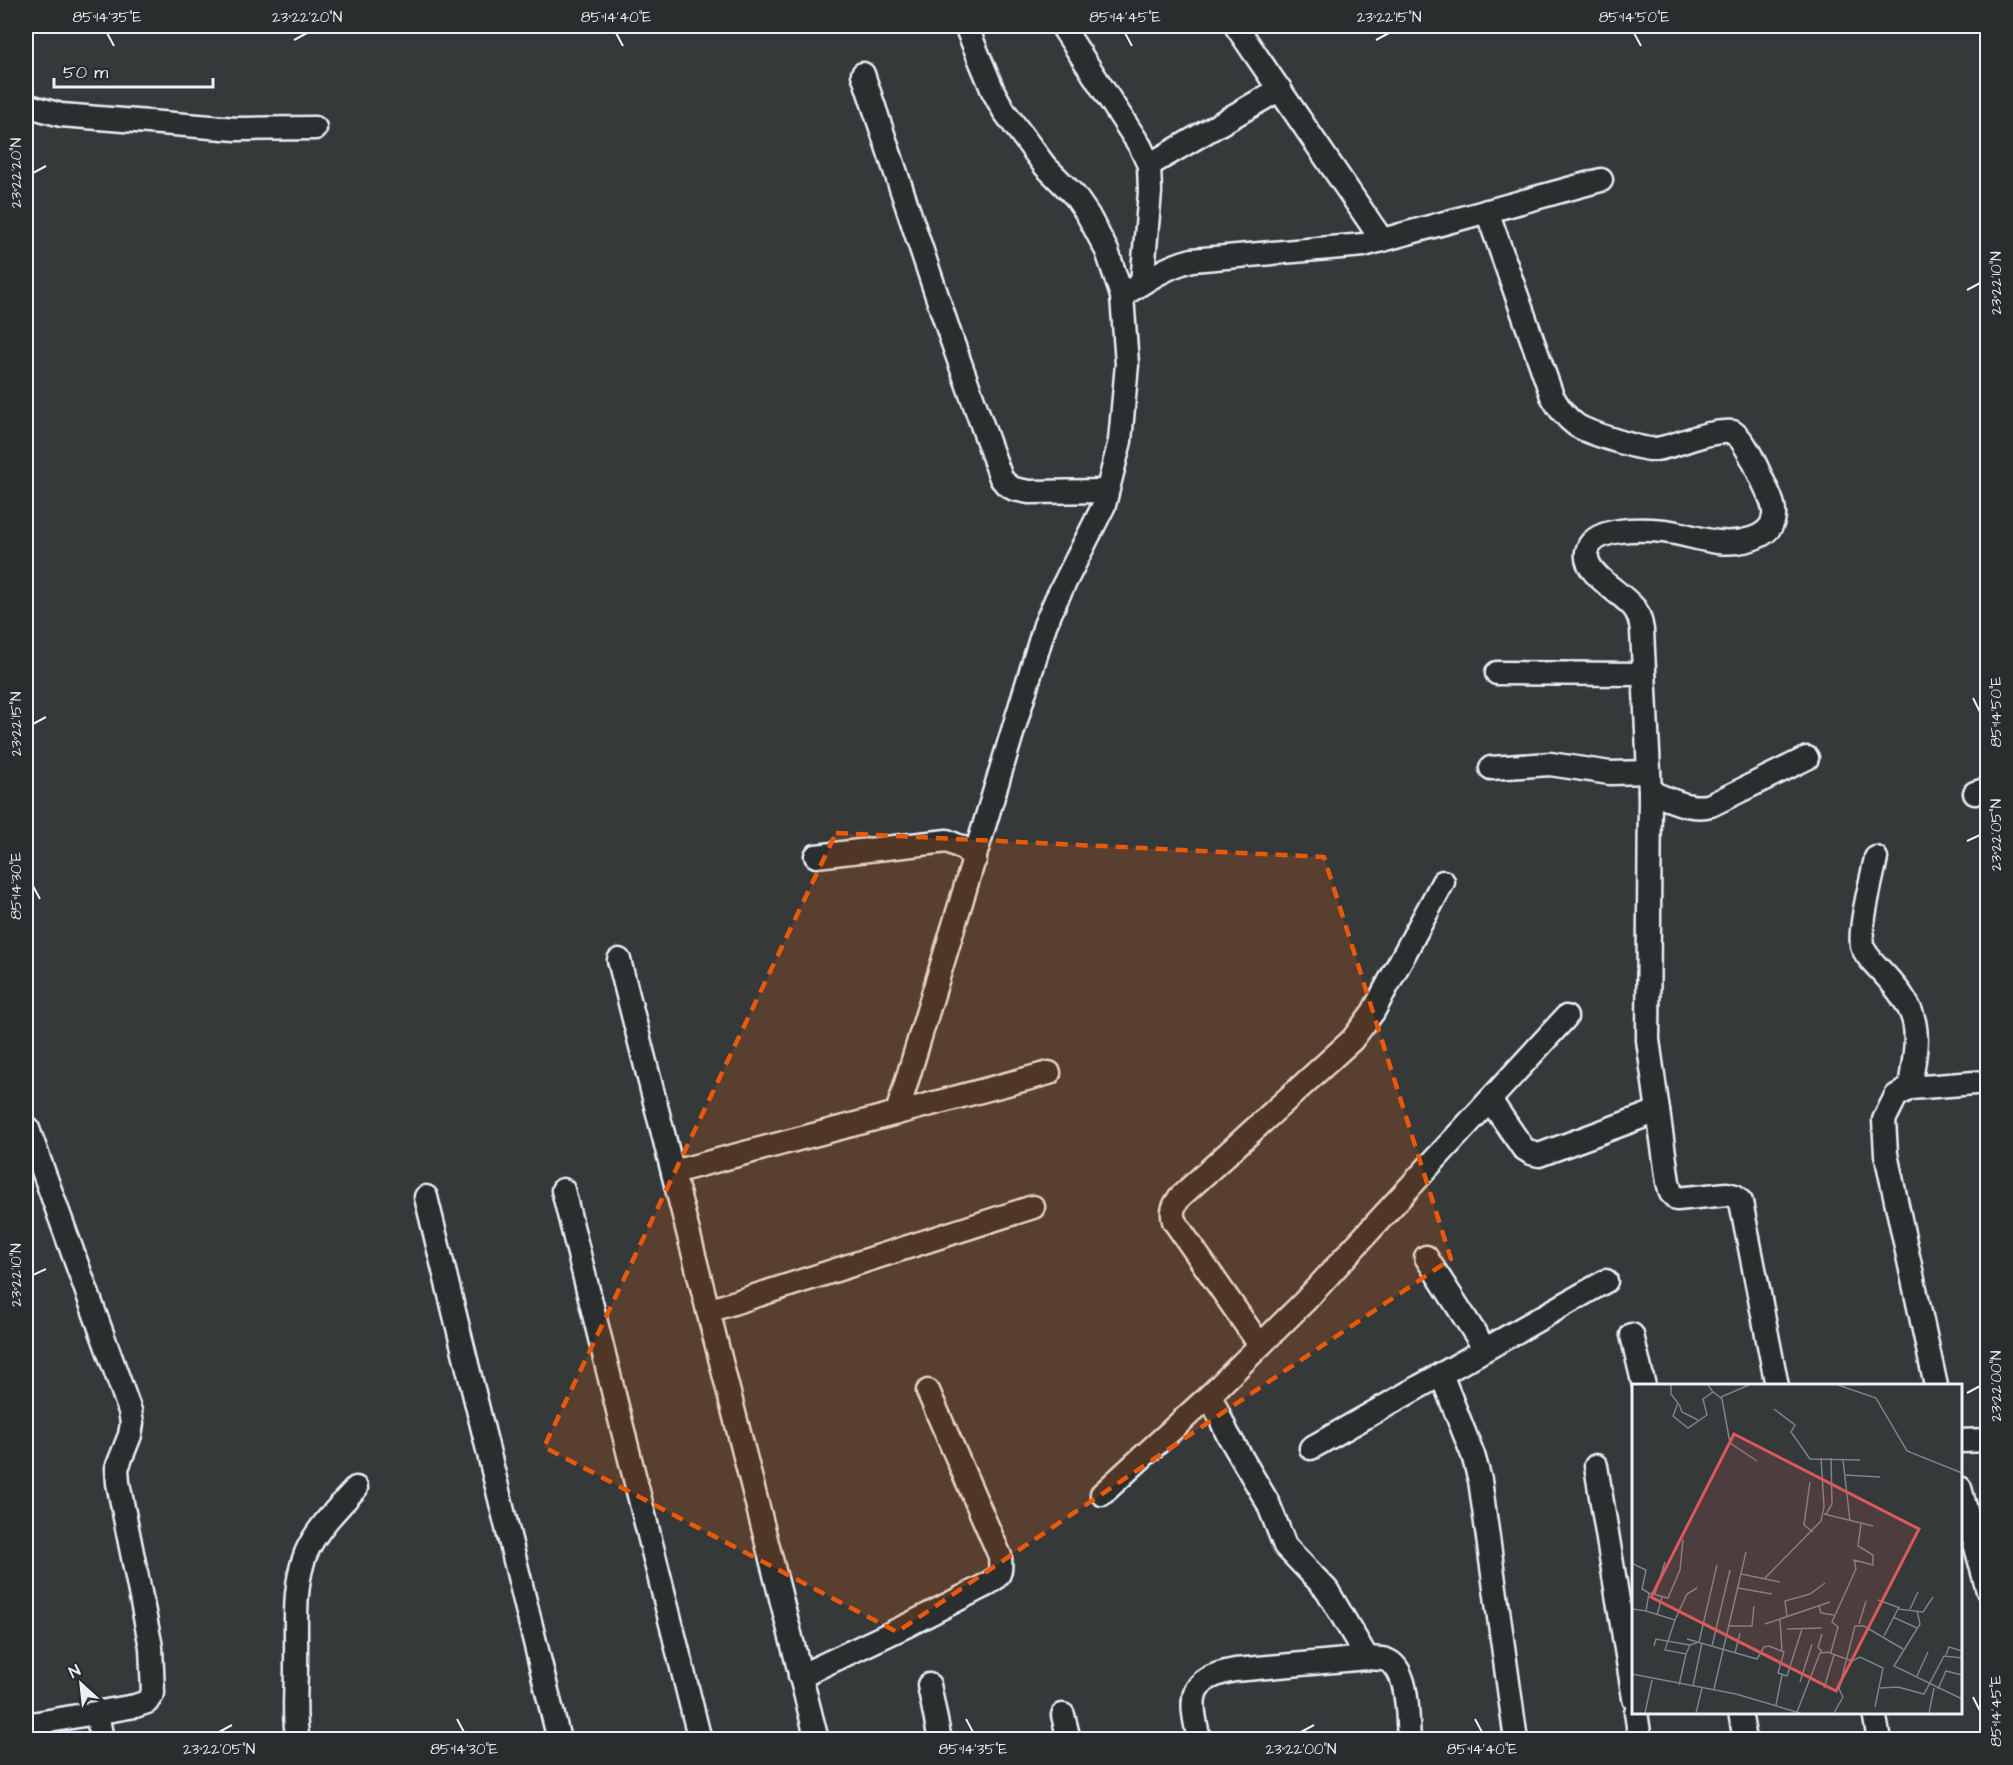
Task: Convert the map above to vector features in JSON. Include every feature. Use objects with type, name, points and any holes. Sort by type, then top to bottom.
[{"type":"street","points":[[897,1113],[1045,625],[1104,505],[1120,441],[1127,364],[1122,296],[1107,251],[1075,196],[1045,166],[1004,111],[966,26]]},
{"type":"street","points":[[1062,26],[1140,146],[1149,165],[1150,192],[1142,283]]},
{"type":"street","points":[[1236,26],[1382,240]]},
{"type":"street","points":[[863,74],[951,338],[1001,478],[1014,489],[1029,492],[1107,491]]},
{"type":"street","points":[[1149,165],[1280,89]]},
{"type":"street","points":[[26,105],[61,115],[225,128],[315,128]]},
{"type":"street","points":[[1122,296],[1160,271],[1192,260],[1349,247],[1601,180]]},
{"type":"street","points":[[1487,211],[1552,396],[1562,413],[1578,427],[1643,450],[1656,449],[1716,432],[1733,432],[1742,441],[1773,503],[1775,515],[1773,523],[1765,532],[1750,540],[1717,542],[1664,531],[1622,531],[1606,533],[1594,540],[1587,550],[1586,559],[1589,568],[1622,595],[1635,609],[1640,618],[1642,630],[1649,782],[1648,1040],[1668,1182],[1671,1193],[1677,1199],[1727,1194],[1736,1196],[1741,1202],[1777,1384]]},
{"type":"street","points":[[1497,673],[1644,674]]},
{"type":"street","points":[[1491,768],[1550,764],[1610,773],[1649,782],[1693,808],[1701,808],[1807,758]]},
{"type":"street","points":[[816,856],[947,841],[963,848],[975,859]]},
{"type":"street","points":[[1876,858],[1865,918],[1863,945],[1867,955],[1902,993],[1915,1021],[1916,1044],[1910,1088]]},
{"type":"street","points":[[1260,1345],[1174,1221],[1172,1212],[1174,1205],[1352,1040],[1373,1012],[1443,882]]},
{"type":"street","points":[[619,960],[816,1740]]},
{"type":"street","points":[[1102,1494],[1210,1395],[1304,1302],[1566,1017]]},
{"type":"street","points":[[673,1172],[1049,1073]]},
{"type":"street","points":[[1936,1384],[1884,1136],[1884,1119],[1896,1096],[1910,1088],[1988,1082]]},
{"type":"street","points":[[1490,1100],[1523,1148],[1539,1155],[1658,1111]]},
{"type":"street","points":[[26,1725],[147,1702],[153,1693],[151,1647],[118,1483],[117,1468],[130,1435],[132,1423],[130,1411],[28,1130]]},
{"type":"street","points":[[563,1190],[700,1740]]},
{"type":"street","points":[[426,1197],[559,1740]]},
{"type":"street","points":[[708,1311],[1033,1207]]},
{"type":"street","points":[[1426,1257],[1485,1349]]},
{"type":"street","points":[[1311,1448],[1606,1281]]},
{"type":"street","points":[[1632,1335],[1644,1384]]},
{"type":"street","points":[[1441,1374],[1473,1455],[1479,1480],[1515,1740]]},
{"type":"street","points":[[800,1676],[986,1585],[998,1577],[1001,1571],[1000,1556],[928,1391]]},
{"type":"street","points":[[1210,1395],[1227,1433],[1268,1503],[1285,1546],[1327,1590],[1367,1658]]},
{"type":"street","points":[[1962,1442],[1988,1440]]},
{"type":"street","points":[[1596,1466],[1632,1686]]},
{"type":"street","points":[[298,1740],[297,1586],[312,1541],[356,1488]]},
{"type":"street","points":[[1962,1495],[1988,1591]]},
{"type":"street","points":[[1200,1740],[1194,1714],[1194,1697],[1199,1685],[1213,1674],[1367,1658],[1387,1660],[1398,1668],[1405,1688],[1409,1740]]},
{"type":"street","points":[[929,1684],[940,1740]]},
{"type":"street","points":[[96,1713],[102,1740]]},
{"type":"street","points":[[1636,1714],[1640,1740]]},
{"type":"street","points":[[1740,1714],[1745,1740]]},
{"type":"street","points":[[1874,1714],[1879,1740]]},
{"type":"street","points":[[1063,1715],[1069,1740]]},
{"type":"highlighted area","points":[[836,833],[1324,857],[1451,1259],[897,1632],[544,1447]]}]
